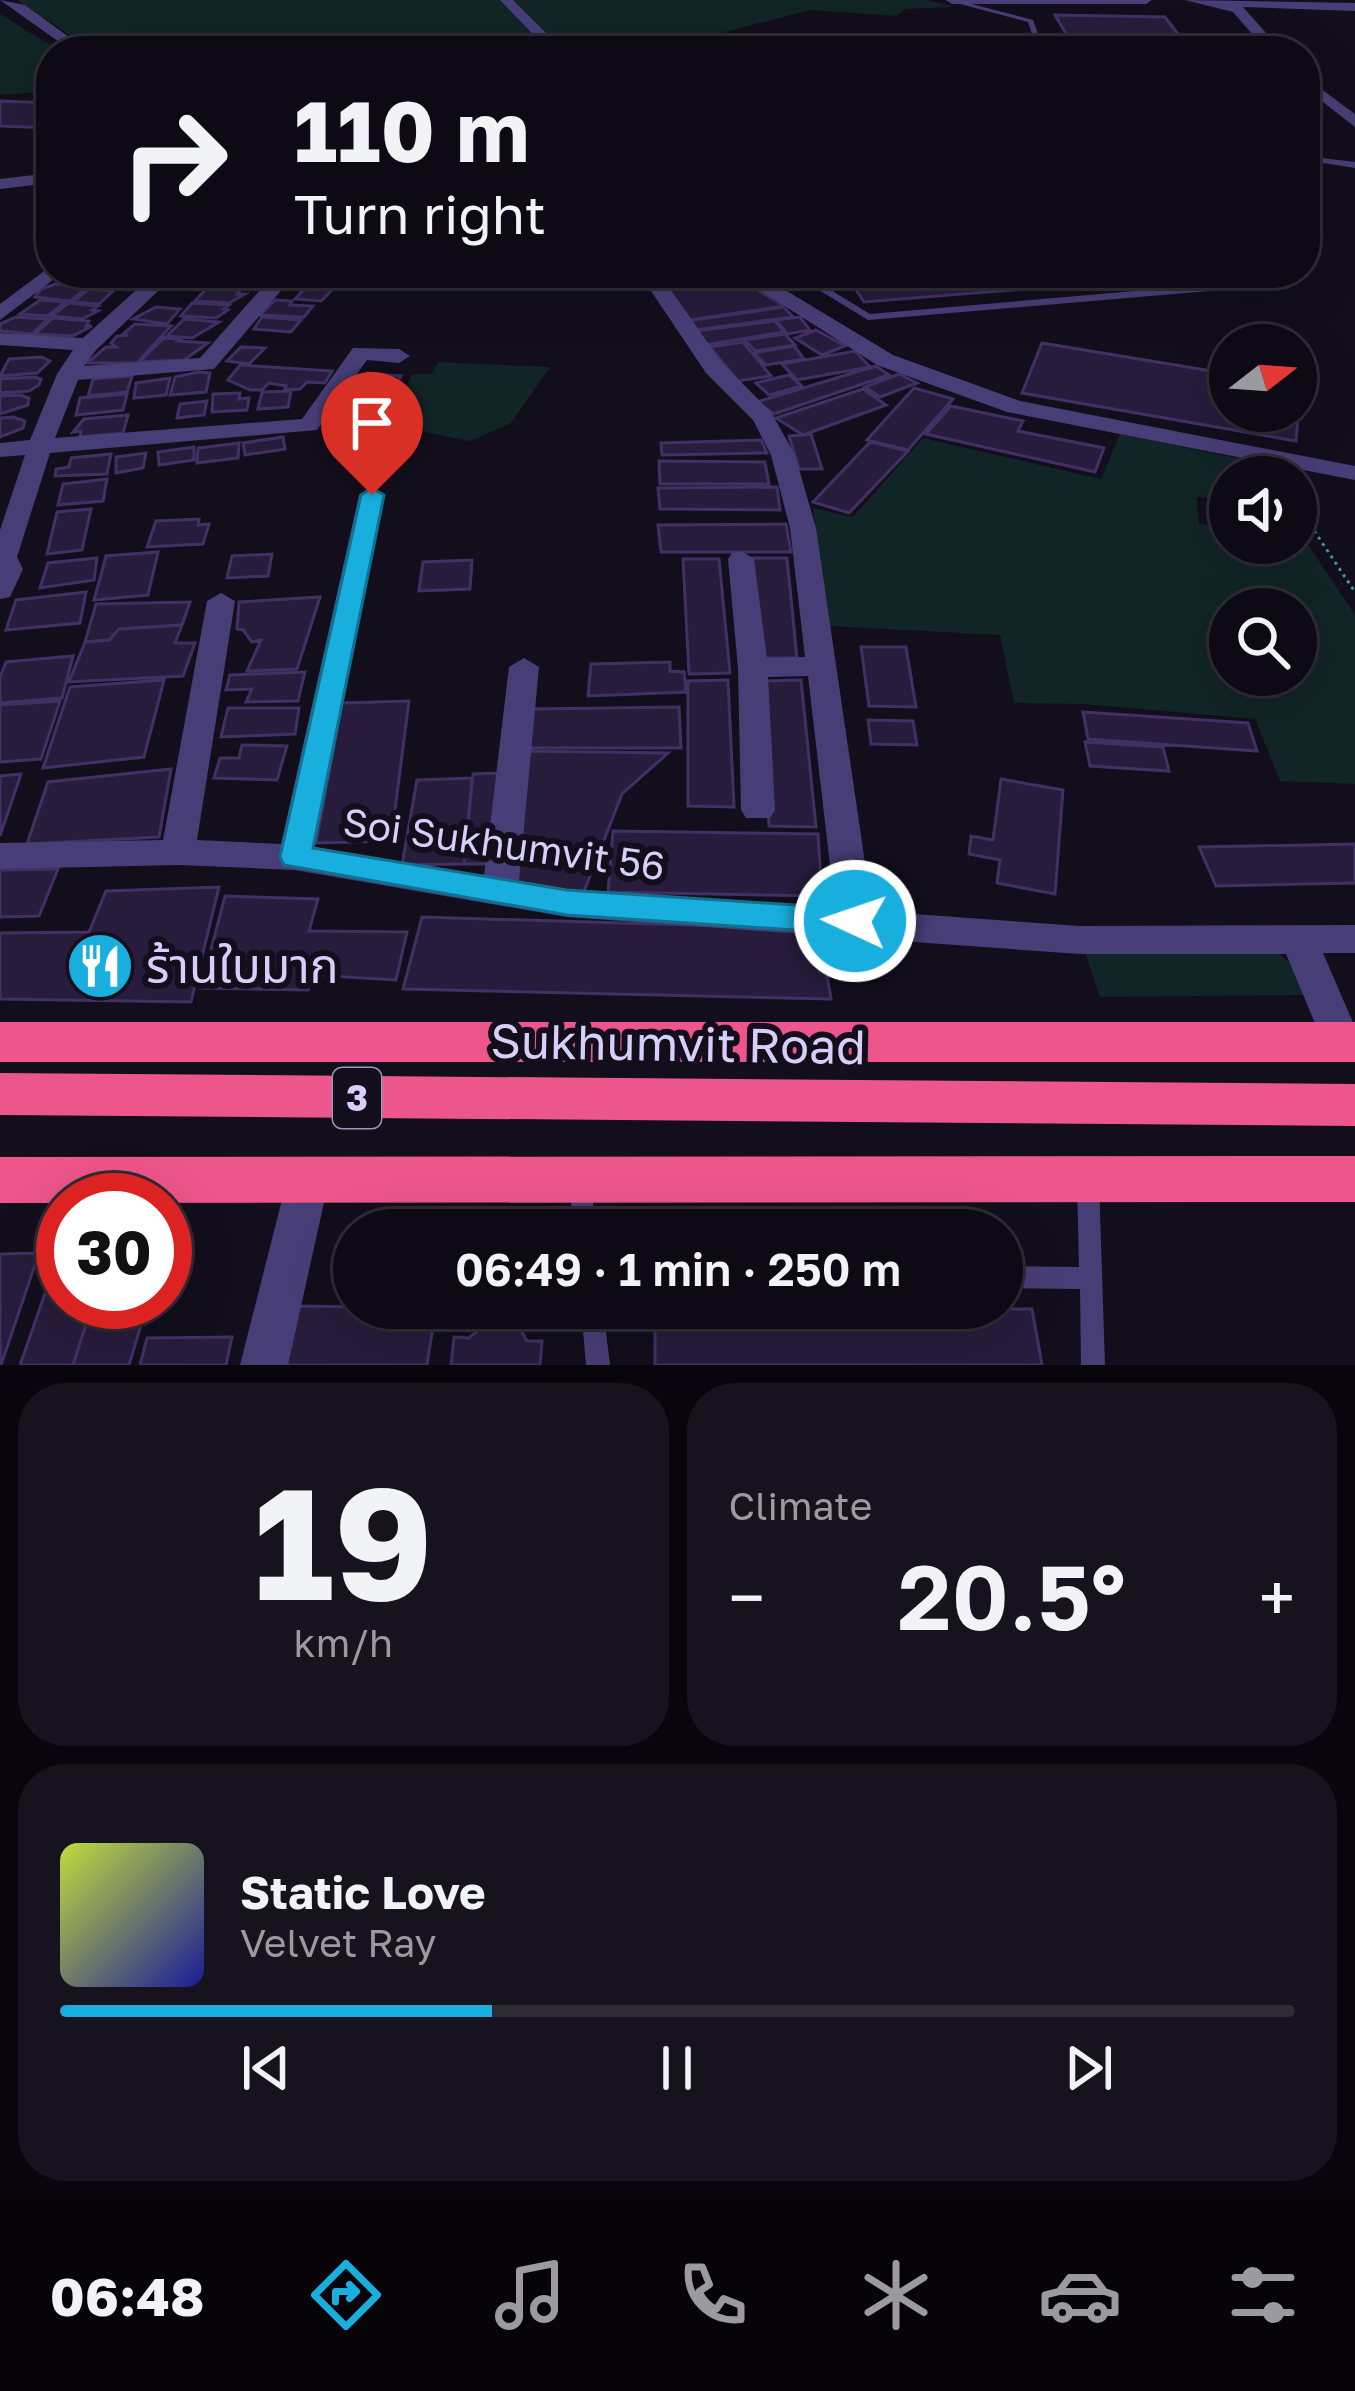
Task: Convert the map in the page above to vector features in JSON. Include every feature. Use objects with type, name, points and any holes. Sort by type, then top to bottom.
[{"type":"highway","name":"Sukhumvit Road","points":[[0,1042],[1349,1042]]},
{"type":"highway","name":"Sukhumvit Road","points":[[0,1094],[1355,1105]]},
{"type":"highway","name":"3","points":[[0,1180],[1355,1179]]},
{"type":"street","points":[[2,0],[60,36]]},
{"type":"street","points":[[506,0],[542,36]]},
{"type":"street","points":[[950,0],[1146,0]]},
{"type":"street","points":[[1191,0],[1355,7]]},
{"type":"street","points":[[1221,3],[1237,9],[1261,36]]},
{"type":"street","points":[[1320,92],[1352,117]]},
{"type":"street","points":[[0,184],[36,180]]},
{"type":"street","points":[[0,314],[36,284]]},
{"type":"street","points":[[0,591],[9,569],[2,558],[75,357],[151,288]]},
{"type":"street","points":[[68,374],[206,364],[273,288]]},
{"type":"street","points":[[658,288],[681,326],[775,435],[802,528],[855,921]]},
{"type":"street","points":[[766,288],[885,361],[1015,407],[1355,473]]},
{"type":"street","points":[[0,339],[88,345]]},
{"type":"street","points":[[0,450],[309,425],[362,353],[399,356]]},
{"type":"street","points":[[295,857],[372,495]]},
{"type":"street","points":[[741,559],[753,668],[758,810]]},
{"type":"street","points":[[178,853],[221,601]]},
{"type":"street","points":[[753,668],[823,666]]},
{"type":"street","points":[[500,892],[524,667]]},
{"type":"street","name":"Soi Sukhumvit 56","points":[[0,856],[178,853],[295,857],[567,903],[1080,940],[1355,939]]},
{"type":"street","points":[[1298,939],[1349,1042]]},
{"type":"street","points":[[264,1365],[308,1180]]},
{"type":"lane","points":[[950,0],[1031,22],[1036,36]]},
{"type":"lane","points":[[1320,160],[1355,165]]},
{"type":"lane","points":[[821,288],[868,317],[1209,288]]},
{"type":"lane","points":[[1088,1179],[1094,1365]]},
{"type":"lane","points":[[580,1180],[583,1209]]},
{"type":"lane","points":[[1023,1277],[1091,1278]]},
{"type":"lane","points":[[594,1329],[598,1365]]},
{"type":"path","points":[[1317,535],[1355,592]]},
{"type":"green space","points":[[17,0],[927,0],[954,7],[906,9],[897,16],[810,10],[709,36],[71,36]]},
{"type":"green space","points":[[0,14],[36,36],[36,92],[0,95]]},
{"type":"green space","points":[[438,362],[550,367],[511,423],[470,441],[389,425],[412,374],[432,374]]},
{"type":"green space","points":[[1120,434],[1227,456],[1209,456],[1209,498],[1197,497],[1199,524],[1209,525],[1209,564],[1317,564],[1317,558],[1355,615],[1355,784],[1280,781],[1255,719],[1014,703],[1000,635],[829,626],[813,508],[853,517],[923,438],[1101,479]]},
{"type":"green space","points":[[1084,950],[1277,952],[1295,967],[1306,995],[1100,997]]},
{"type":"building","points":[[1055,15],[1165,17],[1180,36],[1067,36]]},
{"type":"building","points":[[0,101],[36,102],[36,127],[0,126]]},
{"type":"building","points":[[87,288],[70,301],[35,297],[41,289]]},
{"type":"building","points":[[207,288],[245,294],[229,303],[195,301]]},
{"type":"building","points":[[305,288],[332,290],[321,301],[295,299]]},
{"type":"building","points":[[667,288],[755,288],[784,306],[689,320]]},
{"type":"building","points":[[855,288],[1038,288],[864,302]]},
{"type":"building","points":[[89,289],[113,291],[99,304],[73,302]]},
{"type":"building","points":[[40,300],[65,302],[48,316],[20,314]]},
{"type":"building","points":[[275,300],[313,306],[304,317],[260,315]]},
{"type":"building","points":[[69,303],[98,306],[92,310],[98,311],[82,319],[51,316]]},
{"type":"building","points":[[192,303],[229,305],[216,318],[181,316]]},
{"type":"building","points":[[156,307],[180,309],[167,324],[133,319]]},
{"type":"building","points":[[784,307],[793,317],[695,330],[687,321]]},
{"type":"building","points":[[16,317],[48,319],[32,334],[0,331],[0,324]]},
{"type":"building","points":[[262,317],[301,320],[291,332],[254,329]]},
{"type":"building","points":[[800,317],[810,330],[787,334],[776,320]]},
{"type":"building","points":[[53,318],[89,321],[86,326],[92,326],[73,336],[35,334]]},
{"type":"building","points":[[184,319],[219,322],[192,338],[167,336]]},
{"type":"building","points":[[775,321],[784,332],[705,345],[695,331]]},
{"type":"building","points":[[135,324],[171,326],[137,363],[87,363],[106,347],[116,347],[111,343],[117,336],[128,335],[123,334]]},
{"type":"building","points":[[816,330],[845,346],[822,355],[795,338]]},
{"type":"building","points":[[785,334],[795,345],[755,351],[745,340]]},
{"type":"building","points":[[164,338],[208,343],[184,360],[139,362]]},
{"type":"building","points":[[743,342],[771,376],[738,381],[710,347]]},
{"type":"building","points":[[1042,343],[1209,371],[1209,426],[1022,393]]},
{"type":"building","points":[[794,346],[804,359],[766,365],[754,353]]},
{"type":"building","points":[[241,347],[265,348],[249,364],[227,361]]},
{"type":"building","points":[[855,351],[870,367],[797,380],[782,364]]},
{"type":"building","points":[[42,357],[50,361],[37,373],[0,376],[9,359]]},
{"type":"building","points":[[240,365],[332,371],[325,383],[307,382],[300,389],[284,390],[286,386],[269,383],[262,390],[250,390],[228,380]]},
{"type":"building","points":[[876,366],[889,375],[774,414],[757,402]]},
{"type":"building","points":[[210,373],[206,392],[170,395],[175,377]]},
{"type":"building","points":[[367,373],[401,376],[391,397],[359,395]]},
{"type":"building","points":[[899,374],[917,383],[880,397],[865,387]]},
{"type":"building","points":[[789,375],[802,386],[769,395],[756,383]]},
{"type":"building","points":[[132,376],[127,392],[88,396],[93,379]]},
{"type":"building","points":[[170,378],[166,395],[134,398],[136,383]]},
{"type":"building","points":[[0,379],[41,379],[39,385],[29,391],[0,393]]},
{"type":"building","points":[[914,388],[953,399],[908,450],[867,440]]},
{"type":"building","points":[[863,389],[886,405],[803,435],[776,418]]},
{"type":"building","points":[[291,391],[288,407],[258,409],[262,392]]},
{"type":"building","points":[[240,393],[239,399],[249,398],[247,410],[212,412],[213,394]]},
{"type":"building","points":[[127,394],[123,410],[76,415],[80,398]]},
{"type":"building","points":[[0,396],[29,398],[28,405],[0,414]]},
{"type":"building","points":[[349,400],[382,401],[377,414],[341,412]]},
{"type":"building","points":[[207,401],[204,415],[177,418],[180,404]]},
{"type":"building","points":[[951,406],[1023,421],[1018,431],[1104,448],[1095,472],[926,434]]},
{"type":"building","points":[[128,415],[123,433],[80,437],[81,431],[73,432],[84,419]]},
{"type":"building","points":[[0,418],[25,421],[23,428],[0,437]]},
{"type":"building","points":[[1245,432],[1297,432],[1296,441]]},
{"type":"building","points":[[811,434],[822,469],[799,469],[789,436]]},
{"type":"building","points":[[283,437],[285,449],[245,455],[243,443]]},
{"type":"building","points":[[761,440],[767,453],[662,455],[661,443]]},
{"type":"building","points":[[870,442],[908,451],[849,513],[813,502]]},
{"type":"building","points":[[239,443],[238,458],[197,463],[198,448]]},
{"type":"building","points":[[194,447],[194,460],[159,465],[158,452]]},
{"type":"building","points":[[146,453],[143,468],[116,473],[116,457]]},
{"type":"building","points":[[111,454],[107,474],[55,476],[56,469],[69,467],[71,458]]},
{"type":"building","points":[[659,461],[765,462],[769,484],[660,484]]},
{"type":"building","points":[[107,479],[103,501],[58,505],[63,484]]},
{"type":"building","points":[[777,487],[780,510],[660,509],[658,488]]},
{"type":"building","points":[[91,509],[82,550],[47,554],[57,512]]},
{"type":"building","points":[[199,519],[198,525],[209,524],[203,544],[147,547],[156,521]]},
{"type":"building","points":[[786,524],[791,552],[661,552],[658,525]]},
{"type":"building","points":[[158,552],[148,595],[94,600],[106,556]]},
{"type":"building","points":[[272,554],[268,576],[227,578],[232,556]]},
{"type":"building","points":[[97,558],[94,580],[40,588],[48,563]]},
{"type":"building","points":[[751,558],[787,558],[797,658],[757,658]]},
{"type":"building","points":[[683,559],[719,559],[730,673],[689,674]]},
{"type":"building","points":[[472,560],[470,589],[419,591],[423,562]]},
{"type":"building","points":[[86,592],[80,623],[6,630],[16,600]]},
{"type":"building","points":[[320,597],[297,669],[247,671],[261,640],[252,642],[237,629],[239,602]]},
{"type":"building","points":[[190,602],[182,625],[119,629],[109,640],[85,642],[96,604]]},
{"type":"building","points":[[182,625],[175,643],[195,643],[183,676],[69,682],[85,642],[109,640],[119,629]]},
{"type":"building","points":[[861,647],[906,647],[916,707],[869,706]]},
{"type":"building","points":[[73,656],[62,698],[0,703],[0,677],[6,662]]},
{"type":"building","points":[[670,662],[670,671],[684,672],[686,692],[588,696],[591,664]]},
{"type":"building","points":[[305,672],[298,701],[246,702],[252,689],[226,690],[230,675]]},
{"type":"building","points":[[164,680],[144,757],[43,768],[70,687]]},
{"type":"building","points":[[728,680],[734,807],[688,806],[688,681]]},
{"type":"building","points":[[801,680],[816,827],[769,826],[761,681]]},
{"type":"building","points":[[60,701],[41,759],[0,762],[0,705]]},
{"type":"building","points":[[409,701],[391,841],[316,843],[342,703]]},
{"type":"building","points":[[679,707],[681,748],[527,748],[532,709]]},
{"type":"building","points":[[228,708],[299,708],[295,734],[221,737]]},
{"type":"building","points":[[1083,712],[1248,723],[1257,751],[1088,739]]},
{"type":"building","points":[[868,720],[913,721],[917,745],[871,744]]},
{"type":"building","points":[[1085,742],[1163,747],[1169,771],[1090,766]]},
{"type":"building","points":[[242,745],[287,746],[277,780],[214,778],[220,758],[239,758]]},
{"type":"building","points":[[523,751],[668,753],[622,794],[580,902],[513,885]]},
{"type":"building","points":[[171,769],[159,837],[27,844],[48,782]]},
{"type":"building","points":[[499,773],[488,864],[464,864],[473,774]]},
{"type":"building","points":[[21,774],[0,836],[0,776]]},
{"type":"building","points":[[472,778],[464,864],[402,865],[417,780]]},
{"type":"building","points":[[1001,779],[1063,790],[1055,894],[997,883],[1000,860],[969,854],[971,836],[993,840]]},
{"type":"building","points":[[613,831],[818,834],[822,896],[608,892]]},
{"type":"building","points":[[1355,844],[1355,883],[1216,886],[1199,847]]},
{"type":"building","points":[[58,869],[39,916],[0,917],[0,870]]},
{"type":"building","name":"ร้านใบมาก","points":[[219,887],[191,1002],[0,999],[0,933],[89,932],[106,891]]},
{"type":"building","points":[[225,896],[318,899],[309,931],[407,932],[396,980],[312,975],[308,990],[201,988]]},
{"type":"building","points":[[422,917],[819,929],[831,999],[403,989]]},
{"type":"building","points":[[36,1253],[1,1365],[0,1365],[0,1254]]},
{"type":"building","points":[[295,1306],[333,1307],[333,1329],[433,1329],[427,1365],[281,1365]]},
{"type":"building","points":[[1023,1309],[1032,1309],[1042,1365],[655,1365],[655,1329],[1023,1329]]},
{"type":"building","points":[[36,1319],[36,1329],[84,1329],[73,1365],[20,1365]]},
{"type":"building","points":[[84,1329],[140,1329],[129,1365],[73,1365]]},
{"type":"building","points":[[480,1329],[520,1329],[527,1341],[542,1341],[540,1365],[451,1365],[454,1337],[469,1338]]},
{"type":"building","points":[[232,1337],[226,1365],[140,1365],[147,1338]]},
{"type":"place","name":"ร้านใบมาก","points":[[100,966]]},
{"type":"route","points":[[372,495],[295,857],[567,903],[855,921]]}]
